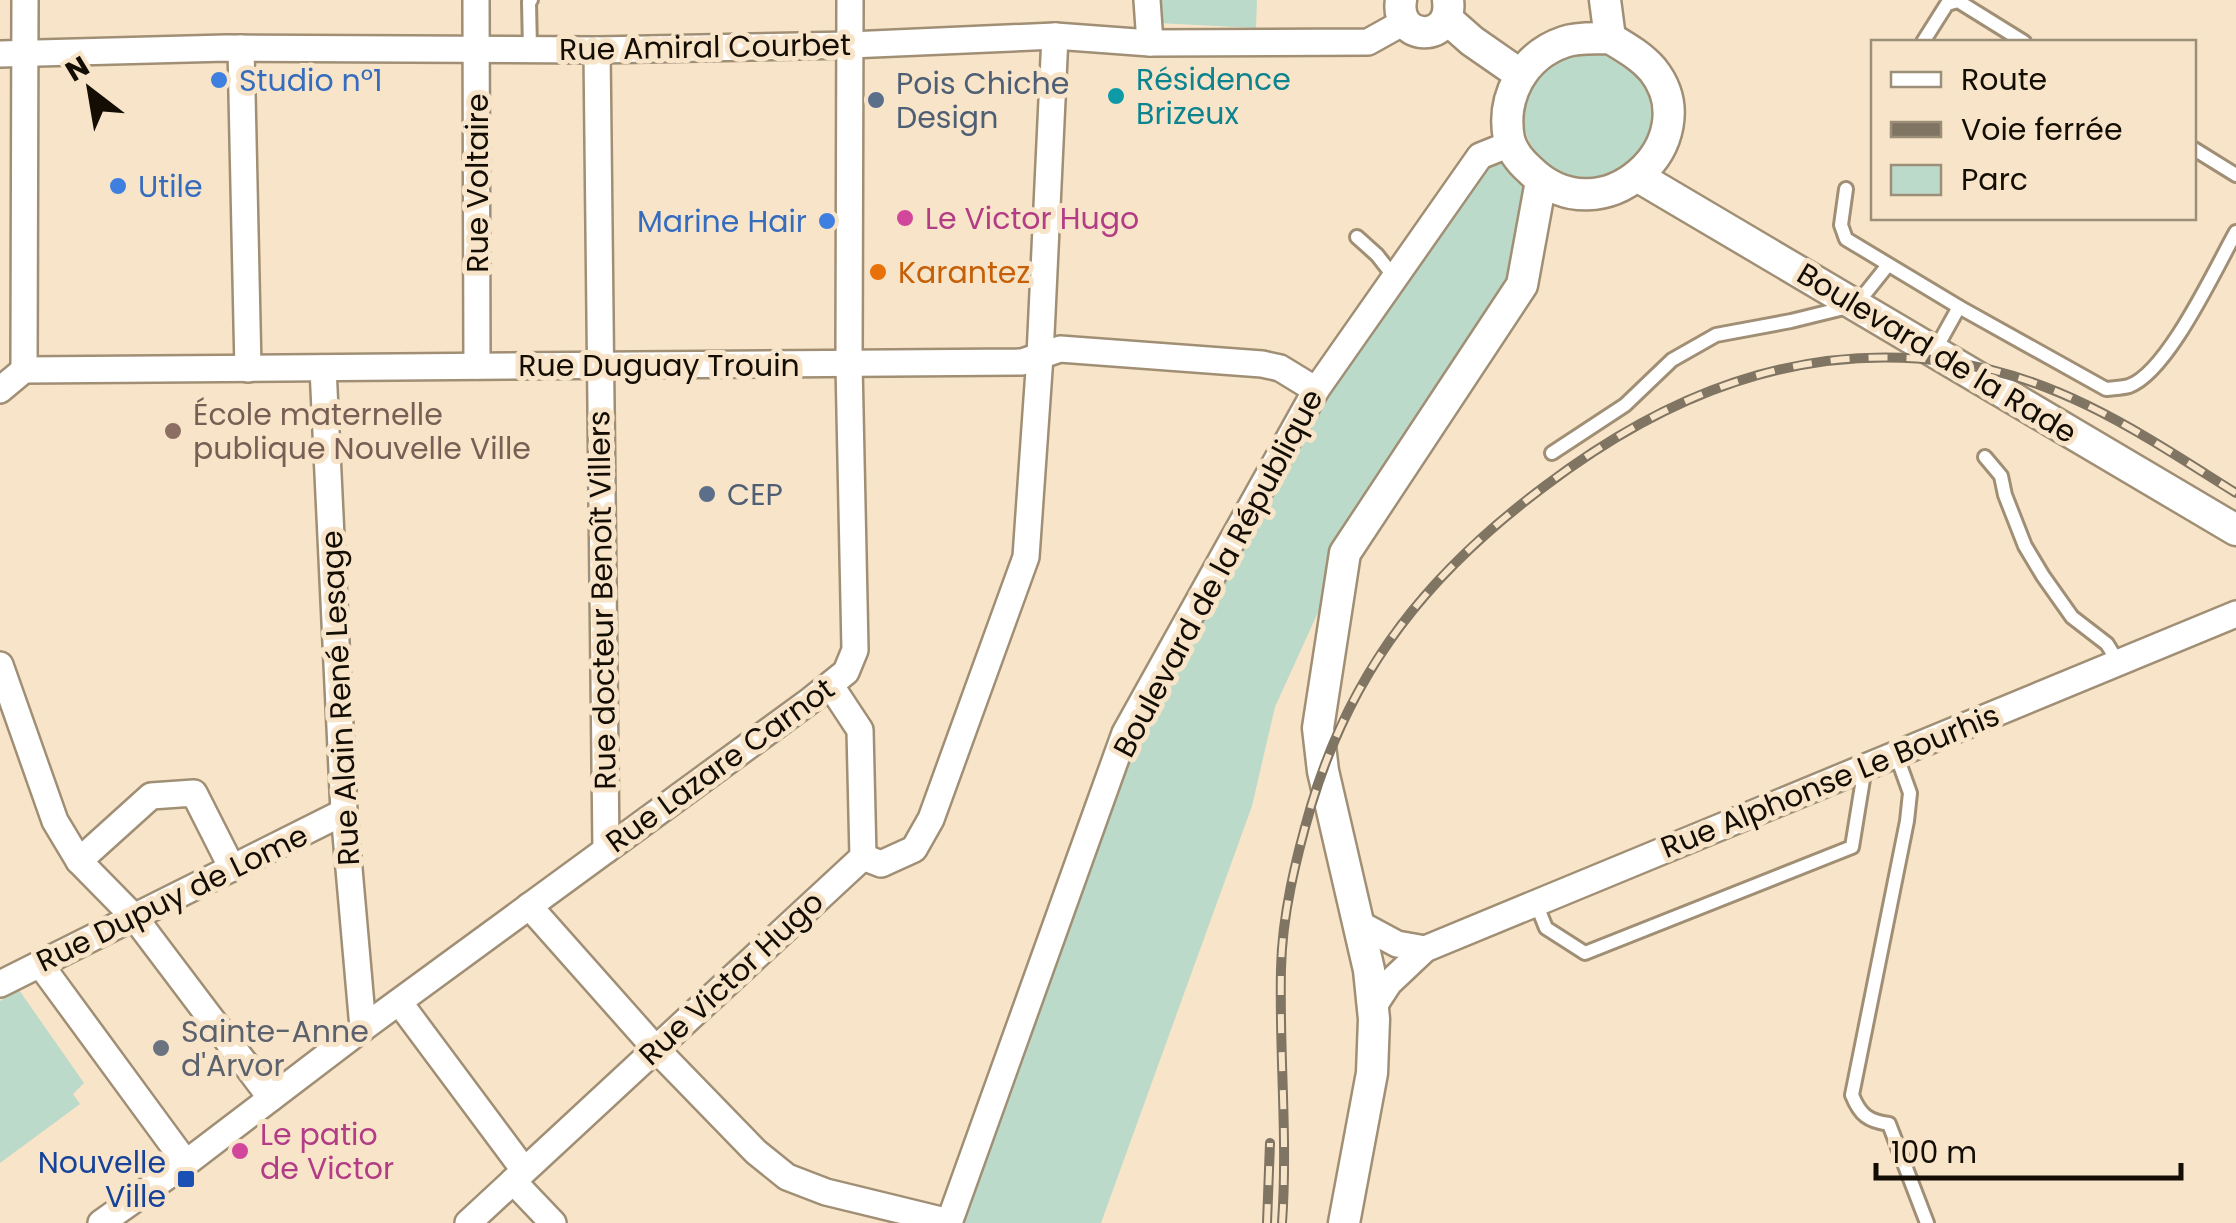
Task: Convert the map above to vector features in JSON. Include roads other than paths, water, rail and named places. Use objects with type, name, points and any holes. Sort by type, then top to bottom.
[{"type":"street","points":[[0,390],[24,370],[12,52],[25,0]]},
{"type":"street","name":"Rue Voltaire","points":[[476,0],[477,366]]},
{"type":"street","name":"Rue Lazare Carnot","points":[[100,1223],[846,672],[856,650],[849,364],[850,0]]},
{"type":"street","points":[[1148,0],[1150,43]]},
{"type":"street","points":[[1605,0],[1610,38]]},
{"type":"street","points":[[1403,11],[1414,30],[1427,32],[1439,28],[1448,9],[1472,41],[1521,74]]},
{"type":"street","name":"Rue Amiral Courbet","points":[[12,52],[241,48],[597,50],[1055,36],[1150,43],[1368,42],[1403,11]]},
{"type":"street","points":[[831,686],[860,730],[863,857],[881,864],[914,849],[932,819],[1026,557],[1055,36]]},
{"type":"street","points":[[1610,38],[1644,60],[1656,73],[1664,90],[1667,123],[1660,148],[1637,176],[1596,195],[1580,195],[1541,181],[1522,162],[1510,144],[1508,106],[1521,74],[1539,55],[1564,42],[1610,38]]},
{"type":"street","points":[[241,48],[248,369]]},
{"type":"street","name":"Rue docteur Benoît Villers","points":[[597,50],[606,850]]},
{"type":"street","name":"Boulevard de la République","points":[[949,1222],[1125,733],[1316,390],[1480,156],[1510,144]]},
{"type":"street","name":"Boulevard de la Rade","points":[[1637,176],[2236,530]]},
{"type":"street","points":[[1344,1223],[1372,1073],[1374,1006],[1323,771],[1318,728],[1345,553],[1522,285],[1541,181]]},
{"type":"street","name":"Rue Duguay Trouin","points":[[24,370],[1022,362],[1060,349],[1262,364],[1280,368],[1316,390]]},
{"type":"street","name":"Rue Alain René Lesage","points":[[323,368],[344,812],[362,1028]]},
{"type":"street","name":"Rue Alphonse Le Bourhis","points":[[1374,1006],[1389,983],[1424,948],[2236,614]]},
{"type":"street","points":[[0,664],[55,820],[79,861],[135,918],[272,1098]]},
{"type":"street","points":[[79,861],[151,796],[194,793],[232,868]]},
{"type":"street","name":"Rue Dupuy de Lome","points":[[0,984],[344,812]]},
{"type":"street","name":"Rue Victor Hugo","points":[[468,1223],[863,857]]},
{"type":"street","points":[[529,906],[655,1048],[756,1152],[786,1177],[826,1192],[949,1222]]},
{"type":"street","points":[[1358,923],[1397,944],[1424,948]]},
{"type":"street","points":[[40,964],[186,1163]]},
{"type":"street","points":[[398,1002],[553,1223]]},
{"type":"lane","points":[[530,50],[531,0]]},
{"type":"lane","points":[[1923,40],[1947,4],[1958,1],[2021,40]]},
{"type":"lane","points":[[2196,149],[2236,175]]},
{"type":"lane","points":[[1846,189],[1841,225],[1846,238],[2106,389],[2129,386],[2145,376],[2171,347],[2236,232]]},
{"type":"lane","points":[[1357,236],[1395,278]]},
{"type":"lane","points":[[1552,453],[1626,405],[1672,360],[1716,335],[1856,305],[1888,265]]},
{"type":"lane","points":[[1934,352],[1959,307]]},
{"type":"lane","points":[[1985,457],[2001,476],[2025,546],[2042,576],[2072,617],[2107,644],[2118,662]]},
{"type":"lane","points":[[1896,754],[1910,793],[1907,821],[1852,1096],[1871,1122],[1888,1124],[1927,1223]]},
{"type":"lane","points":[[1536,903],[1546,928],[1585,952],[1852,847],[1865,767]]},
{"type":"railway","points":[[1282,1223],[1284,928],[1300,846],[1328,756],[1373,666],[1431,588],[1545,486],[1637,425],[1735,382],[1786,368],[1839,360],[1894,358],[1990,370],[2065,395],[2135,430],[2236,493]]},
{"type":"railway","points":[[1267,1223],[1270,1143]]},
{"type":"place","name":"Studio n°1","points":[[219,80]]},
{"type":"place","name":"Résidence Brizeux","points":[[1116,96]]},
{"type":"place","name":"Pois Chiche Design","points":[[876,100]]},
{"type":"place","name":"Utile","points":[[118,186]]},
{"type":"place","name":"Le Victor Hugo","points":[[905,218]]},
{"type":"place","name":"Marine Hair","points":[[827,221]]},
{"type":"place","name":"Karantez","points":[[878,272]]},
{"type":"place","name":"École maternelle publique Nouvelle Ville","points":[[173,431]]},
{"type":"place","name":"CEP","points":[[707,494]]},
{"type":"place","name":"Sainte-Anne d'Arvor","points":[[161,1048]]},
{"type":"place","name":"Le patio de Victor","points":[[240,1151]]},
{"type":"place","name":"Nouvelle Ville","points":[[186,1179]]}]
